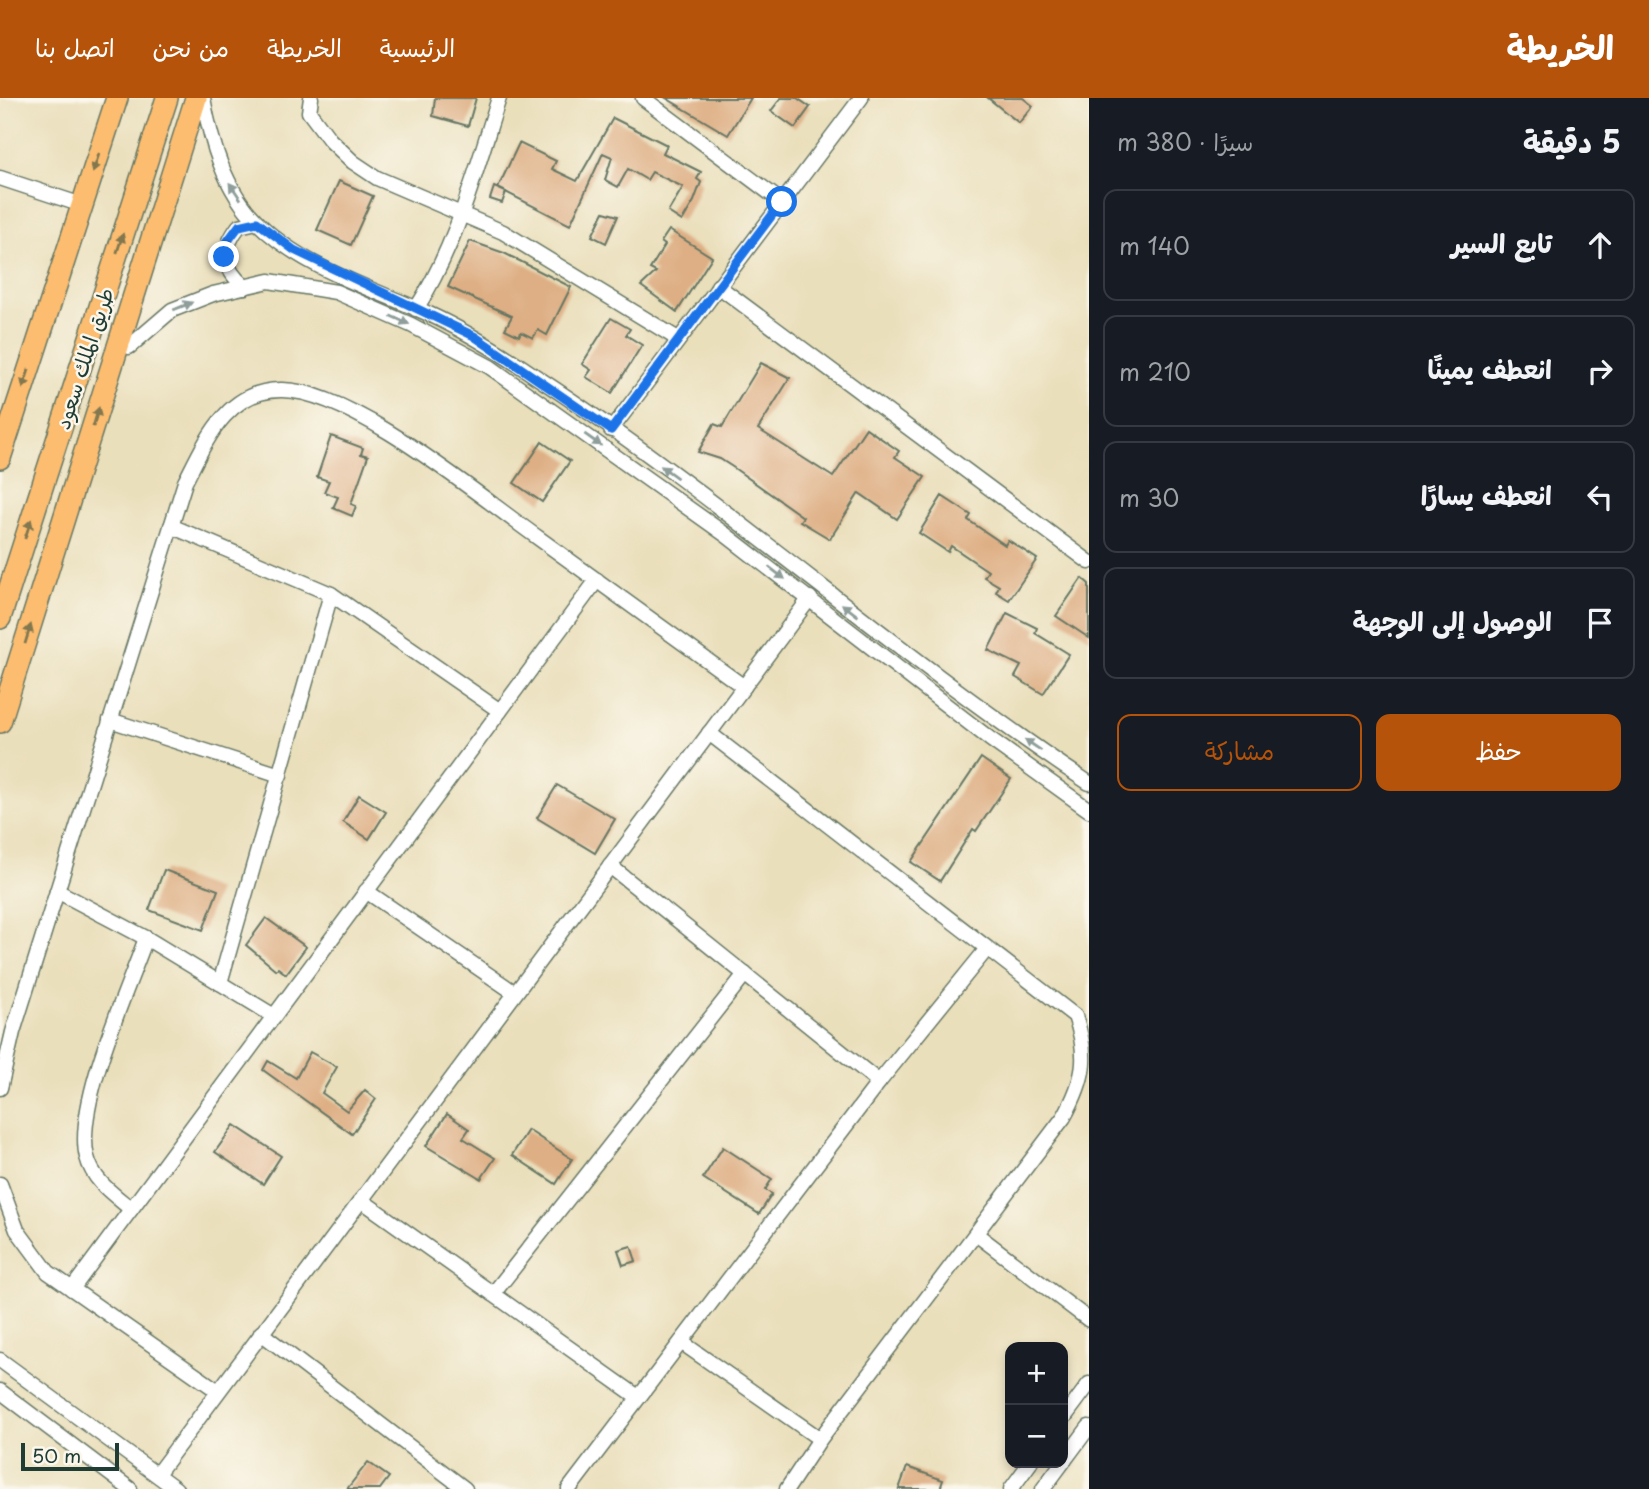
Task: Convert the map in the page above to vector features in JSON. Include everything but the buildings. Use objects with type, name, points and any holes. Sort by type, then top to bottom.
[{"type":"main road","points":[[0,458],[117,98]]},
{"type":"main road","name":"طريق الملك سعود","points":[[0,618],[167,98]]},
{"type":"main road","points":[[0,722],[196,98]]},
{"type":"street","points":[[203,98],[208,126],[225,177],[257,222],[294,250],[474,336],[611,430],[925,667],[1087,778]]},
{"type":"street","points":[[311,98],[309,112],[330,140],[377,178],[503,232],[569,270],[678,340]]},
{"type":"street","points":[[416,309],[429,289],[462,213],[499,98]]},
{"type":"street","points":[[643,98],[782,202]]},
{"type":"street","points":[[611,430],[861,98]]},
{"type":"street","points":[[0,178],[82,205]]},
{"type":"street","points":[[245,286],[233,277],[224,257],[227,242],[239,226],[257,222]]},
{"type":"street","points":[[129,347],[172,310],[213,294],[269,281],[336,292],[411,325],[490,367],[810,598],[990,739],[1089,810]]},
{"type":"street","points":[[718,286],[1089,562]]},
{"type":"street","points":[[0,1088],[13,1032],[185,482],[211,432],[240,400],[282,390],[328,401],[396,436],[744,687]]},
{"type":"street","points":[[171,526],[331,594],[500,711]]},
{"type":"street","points":[[72,1289],[597,580]]},
{"type":"street","points":[[220,983],[331,594]]},
{"type":"street","points":[[156,1474],[810,598]]},
{"type":"street","points":[[110,720],[280,775]]},
{"type":"street","points":[[709,733],[1074,1016],[1085,1039],[1085,1060],[1079,1089],[1064,1117],[820,1439],[787,1489]]},
{"type":"street","points":[[610,866],[879,1082]]},
{"type":"street","points":[[57,891],[146,938],[274,1016]]},
{"type":"street","points":[[366,891],[515,993]]},
{"type":"street","points":[[131,1209],[98,1181],[86,1156],[86,1123],[94,1086],[146,938]]},
{"type":"street","points":[[569,1489],[879,1082],[986,950]]},
{"type":"street","points":[[493,1294],[745,974]]},
{"type":"street","points":[[0,1184],[17,1230],[48,1272],[218,1391]]},
{"type":"street","points":[[361,1200],[639,1397]]},
{"type":"street","points":[[976,1234],[1089,1320]]},
{"type":"street","points":[[261,1334],[465,1489]]},
{"type":"street","points":[[681,1342],[820,1439]]},
{"type":"street","points":[[0,1360],[176,1489]]},
{"type":"street","points":[[1068,1412],[1089,1384]]},
{"type":"street","points":[[0,1391],[130,1489]]},
{"type":"street","points":[[1043,1489],[1089,1427]]},
{"type":"street","points":[[1010,1489],[1026,1468]]},
{"type":"route","points":[[224,257],[227,242],[239,226],[257,222],[294,250],[393,300],[474,336],[611,430],[782,202]]}]
